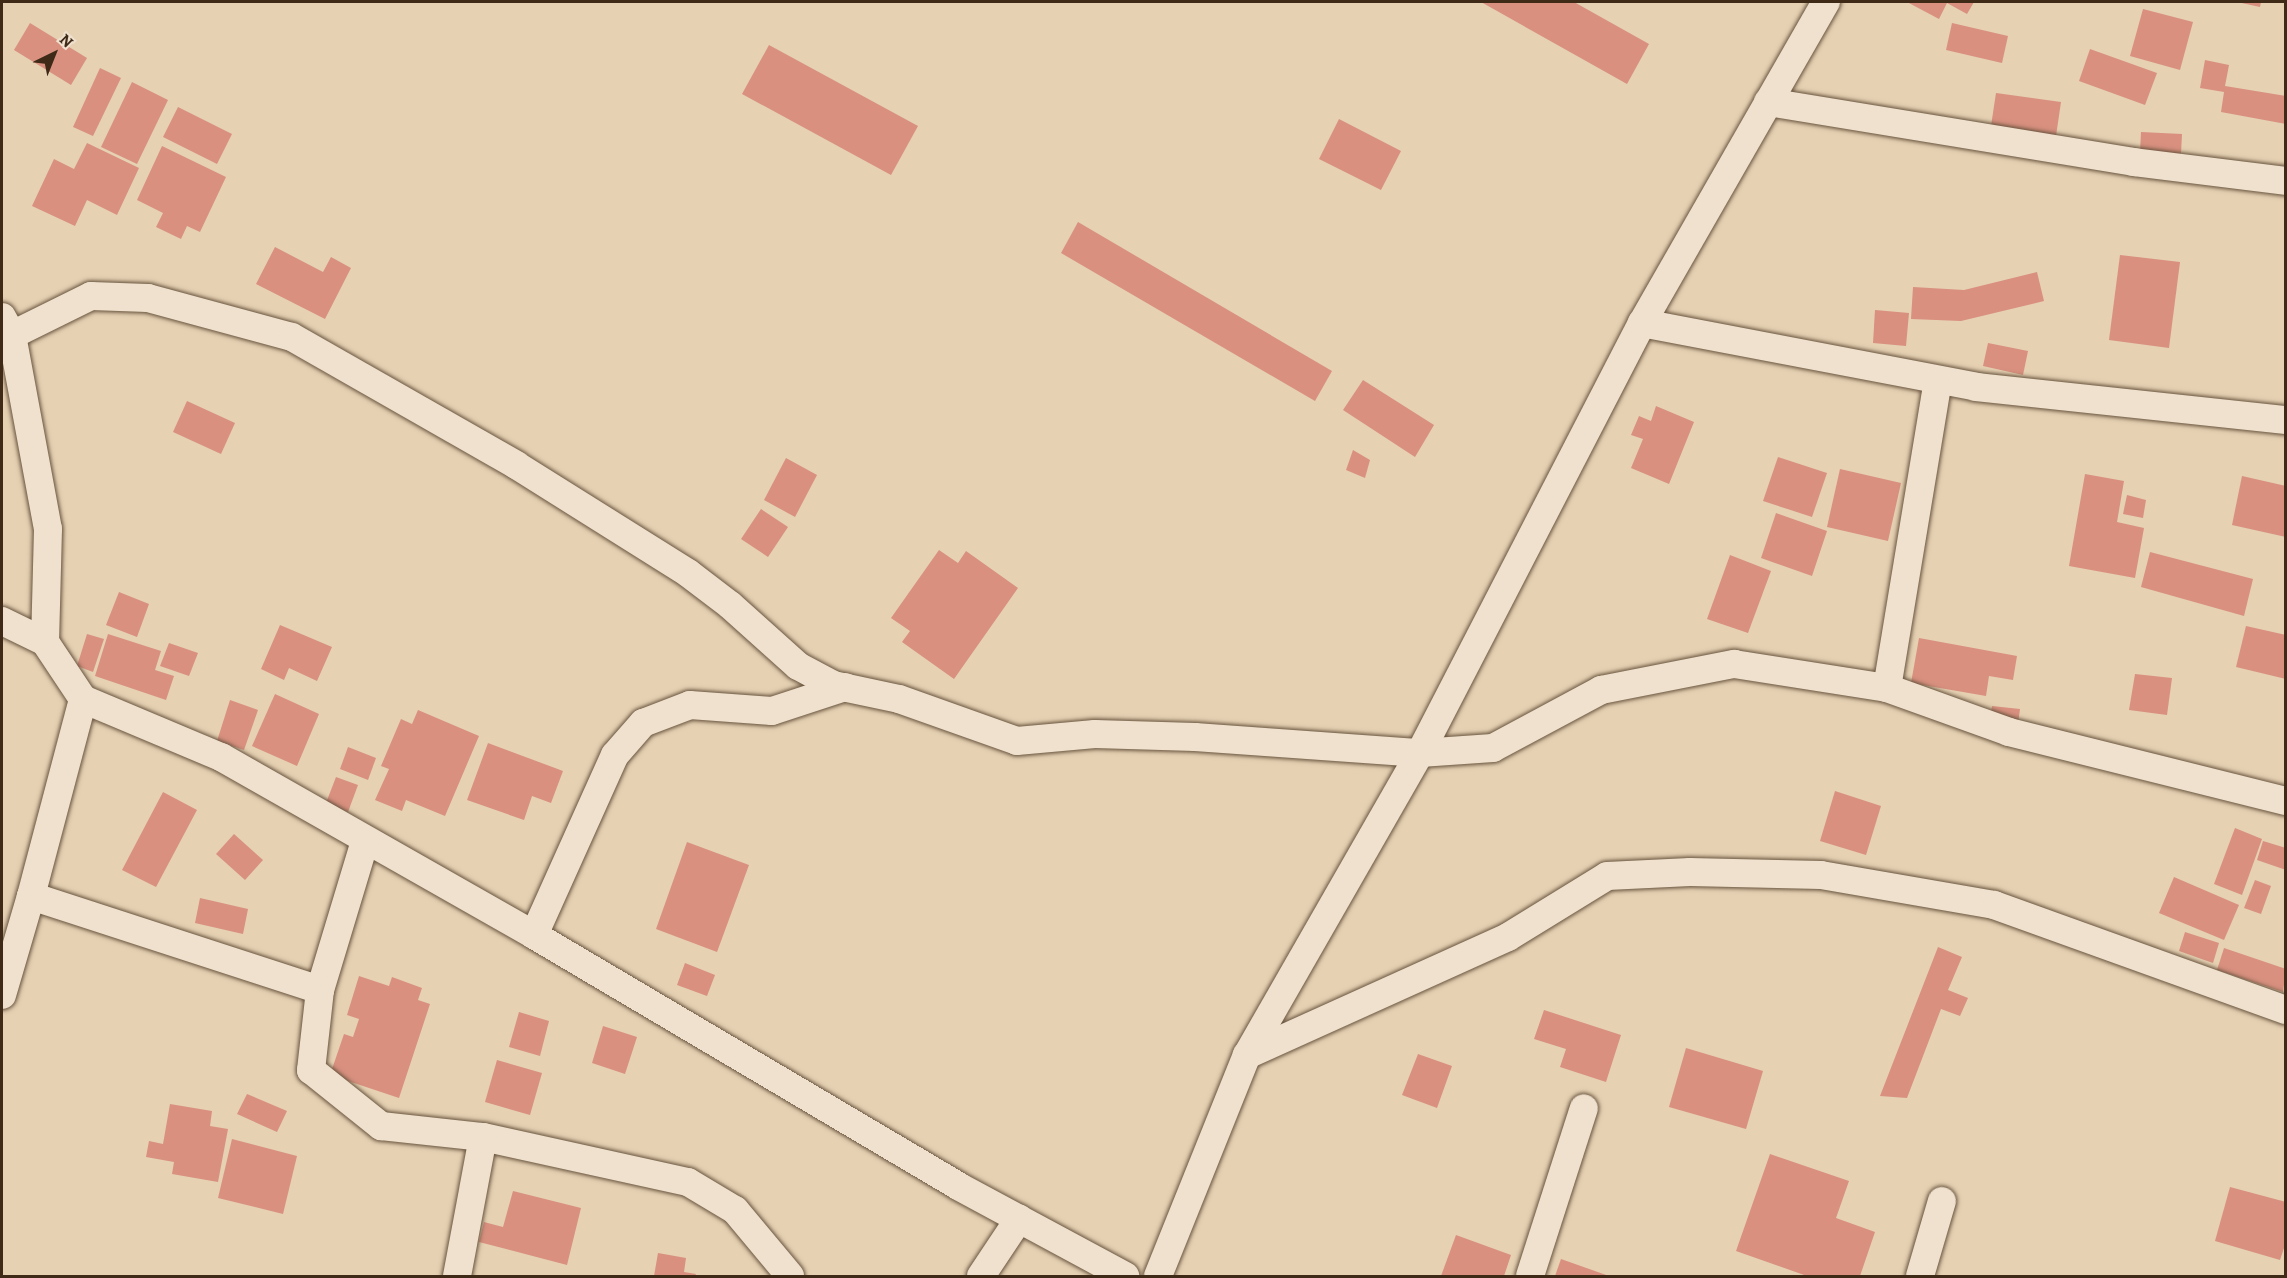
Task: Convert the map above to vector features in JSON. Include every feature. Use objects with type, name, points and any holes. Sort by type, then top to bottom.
[{"type":"street","points":[[1158,1276],[1247,1055],[1420,753],[1642,323],[1826,2]]},
{"type":"street","points":[[1768,102],[2134,162],[2286,181]]},
{"type":"street","points":[[45,642],[48,530],[7,326],[91,296],[148,298],[292,338],[516,465],[688,573],[730,605],[798,666],[833,685],[899,699],[1017,741],[1095,734],[1195,737],[1420,753],[1494,748],[1600,690],[1734,664],[1887,688],[2009,732],[2286,801]]},
{"type":"street","points":[[1642,323],[1976,387],[2286,420]]},
{"type":"street","points":[[1887,688],[1938,380]]},
{"type":"street","points":[[2,621],[45,642],[83,699],[221,757],[364,841],[534,935],[958,1186],[1125,1276]]},
{"type":"street","points":[[534,935],[615,755],[643,723],[690,705],[772,711],[845,687]]},
{"type":"street","points":[[2,995],[31,896],[83,699]]},
{"type":"street","points":[[364,841],[320,990],[311,1070],[381,1126],[483,1137],[688,1182],[735,1210],[790,1276]]},
{"type":"street","points":[[1247,1055],[1508,937],[1607,876],[1690,872],[1821,875],[1994,905],[2286,1010]]},
{"type":"street","points":[[31,896],[320,990]]},
{"type":"street","points":[[1530,1276],[1584,1108]]},
{"type":"street","points":[[457,1276],[483,1137]]},
{"type":"street","points":[[1920,1276],[1942,1201]]},
{"type":"street","points":[[981,1276],[1019,1219]]},
{"type":"building","points":[[1481,2],[1574,2],[1649,44],[1627,84]]},
{"type":"building","points":[[1907,2],[1974,2],[1967,14],[1947,3],[1939,19]]},
{"type":"building","points":[[2237,2],[2261,2],[2260,7]]},
{"type":"building","points":[[2143,9],[2193,22],[2180,70],[2130,56]]},
{"type":"building","points":[[30,23],[87,58],[71,85],[14,50]]},
{"type":"building","points":[[1952,23],[2008,36],[2002,63],[1946,50]]},
{"type":"building","points":[[769,45],[918,126],[891,175],[742,94]]},
{"type":"building","points":[[2090,49],[2157,73],[2145,105],[2079,81]]},
{"type":"building","points":[[2205,60],[2229,65],[2225,86],[2286,96],[2286,124],[2221,112],[2224,92],[2200,88]]},
{"type":"building","points":[[100,68],[121,78],[93,136],[73,127]]},
{"type":"building","points":[[132,82],[168,100],[137,164],[101,147]]},
{"type":"building","points":[[1996,93],[2061,102],[2056,136],[1991,126]]},
{"type":"building","points":[[178,107],[232,134],[217,164],[163,137]]},
{"type":"building","points":[[1339,119],[1401,151],[1381,190],[1319,159]]},
{"type":"building","points":[[2141,132],[2182,134],[2181,154],[2140,153]]},
{"type":"building","points":[[87,143],[139,168],[117,215],[87,200],[75,226],[32,206],[54,159],[74,169]]},
{"type":"building","points":[[162,146],[226,177],[200,232],[187,226],[181,239],[156,227],[163,213],[137,200]]},
{"type":"building","points":[[1078,222],[1332,371],[1315,401],[1061,253]]},
{"type":"building","points":[[275,247],[323,272],[331,257],[351,268],[325,319],[256,284]]},
{"type":"building","points":[[2120,255],[2180,262],[2169,348],[2109,340]]},
{"type":"building","points":[[2037,272],[2044,301],[1961,321],[1911,319],[1913,287],[1964,290]]},
{"type":"building","points":[[1875,310],[1909,313],[1906,346],[1873,343]]},
{"type":"building","points":[[1988,343],[2028,351],[2023,375],[1983,366]]},
{"type":"building","points":[[1363,380],[1434,425],[1415,457],[1343,410]]},
{"type":"building","points":[[187,401],[235,423],[221,454],[173,432]]},
{"type":"building","points":[[1656,406],[1694,422],[1669,484],[1631,468],[1643,439],[1631,435],[1639,416],[1651,421]]},
{"type":"building","points":[[1353,450],[1370,460],[1365,478],[1346,470]]},
{"type":"building","points":[[1778,457],[1827,473],[1812,517],[1763,501]]},
{"type":"building","points":[[786,458],[817,475],[795,517],[764,500]]},
{"type":"building","points":[[1840,469],[1901,483],[1888,541],[1827,527]]},
{"type":"building","points":[[2085,474],[2124,481],[2117,522],[2144,528],[2135,578],[2069,566]]},
{"type":"building","points":[[2242,476],[2286,486],[2286,537],[2232,525]]},
{"type":"building","points":[[2127,495],[2146,500],[2143,518],[2123,514]]},
{"type":"building","points":[[761,509],[788,527],[768,557],[741,539]]},
{"type":"building","points":[[1776,513],[1827,531],[1812,576],[1761,558]]},
{"type":"building","points":[[939,550],[958,563],[966,551],[1018,588],[954,679],[902,642],[910,631],[891,618]]},
{"type":"building","points":[[2150,552],[2253,579],[2244,616],[2141,587]]},
{"type":"building","points":[[1730,555],[1771,571],[1748,633],[1707,619]]},
{"type":"building","points":[[119,592],[149,604],[137,637],[106,625]]},
{"type":"building","points":[[280,625],[332,647],[317,681],[289,668],[284,680],[261,669]]},
{"type":"building","points":[[2246,626],[2286,635],[2286,679],[2236,667]]},
{"type":"building","points":[[87,634],[104,639],[93,672],[77,666]]},
{"type":"building","points":[[108,634],[161,651],[155,670],[174,676],[166,700],[95,676]]},
{"type":"building","points":[[1919,638],[2017,656],[2013,680],[1989,676],[1986,696],[1911,683]]},
{"type":"building","points":[[169,643],[198,653],[189,676],[160,666]]},
{"type":"building","points":[[2135,674],[2172,678],[2167,715],[2129,710]]},
{"type":"building","points":[[275,694],[319,714],[297,766],[252,746]]},
{"type":"building","points":[[230,700],[258,710],[244,750],[217,741]]},
{"type":"building","points":[[1992,706],[2020,709],[2018,724],[1990,720]]},
{"type":"building","points":[[418,710],[479,736],[445,816],[406,800],[402,811],[375,800],[389,769],[381,766],[401,719],[412,724]]},
{"type":"building","points":[[488,743],[563,771],[551,803],[532,796],[524,820],[467,800]]},
{"type":"building","points":[[348,747],[376,758],[368,780],[340,769]]},
{"type":"building","points":[[336,777],[358,785],[348,812],[326,803]]},
{"type":"building","points":[[1835,791],[1881,806],[1866,855],[1820,841]]},
{"type":"building","points":[[163,792],[197,810],[156,887],[122,870]]},
{"type":"building","points":[[2235,828],[2262,839],[2242,895],[2214,884]]},
{"type":"building","points":[[234,834],[263,860],[245,880],[216,854]]},
{"type":"building","points":[[2263,841],[2286,848],[2286,870],[2257,860]]},
{"type":"building","points":[[687,842],[749,865],[717,952],[656,929]]},
{"type":"building","points":[[2174,877],[2239,905],[2224,940],[2159,913]]},
{"type":"building","points":[[2255,880],[2271,886],[2261,914],[2244,908]]},
{"type":"building","points":[[200,898],[248,909],[243,934],[195,923]]},
{"type":"building","points":[[2185,932],[2219,943],[2213,963],[2179,951]]},
{"type":"building","points":[[1938,947],[1962,957],[1948,990],[1968,998],[1960,1016],[1941,1009],[1907,1098],[1880,1096]]},
{"type":"building","points":[[2224,948],[2286,969],[2283,992],[2217,970]]},
{"type":"building","points":[[685,963],[715,975],[707,996],[677,985]]},
{"type":"building","points":[[359,976],[389,986],[392,977],[422,988],[418,1000],[430,1004],[399,1098],[330,1075],[344,1034],[353,1037],[359,1019],[347,1015]]},
{"type":"building","points":[[1544,1010],[1621,1035],[1606,1082],[1560,1067],[1566,1049],[1534,1039]]},
{"type":"building","points":[[519,1012],[549,1021],[540,1056],[509,1047]]},
{"type":"building","points":[[603,1026],[637,1037],[625,1074],[592,1063]]},
{"type":"building","points":[[1686,1048],[1763,1071],[1746,1129],[1669,1107]]},
{"type":"building","points":[[1418,1054],[1452,1066],[1437,1108],[1402,1095]]},
{"type":"building","points":[[497,1060],[542,1073],[530,1115],[485,1102]]},
{"type":"building","points":[[247,1094],[287,1111],[277,1132],[237,1114]]},
{"type":"building","points":[[170,1104],[212,1111],[210,1126],[228,1129],[218,1182],[172,1174],[174,1162],[146,1157],[149,1141],[163,1144]]},
{"type":"building","points":[[232,1139],[297,1156],[283,1214],[218,1198]]},
{"type":"building","points":[[1770,1154],[1849,1181],[1836,1218],[1875,1232],[1860,1276],[1807,1276],[1736,1251]]},
{"type":"building","points":[[2230,1187],[2286,1202],[2286,1242],[2280,1260],[2215,1241]]},
{"type":"building","points":[[513,1191],[581,1208],[567,1265],[479,1242],[484,1222],[503,1227]]},
{"type":"building","points":[[1456,1235],[1511,1255],[1504,1276],[1441,1276]]},
{"type":"building","points":[[658,1253],[686,1258],[684,1272],[696,1274],[695,1276],[654,1276]]},
{"type":"building","points":[[1561,1259],[1609,1276],[1555,1276]]}]
